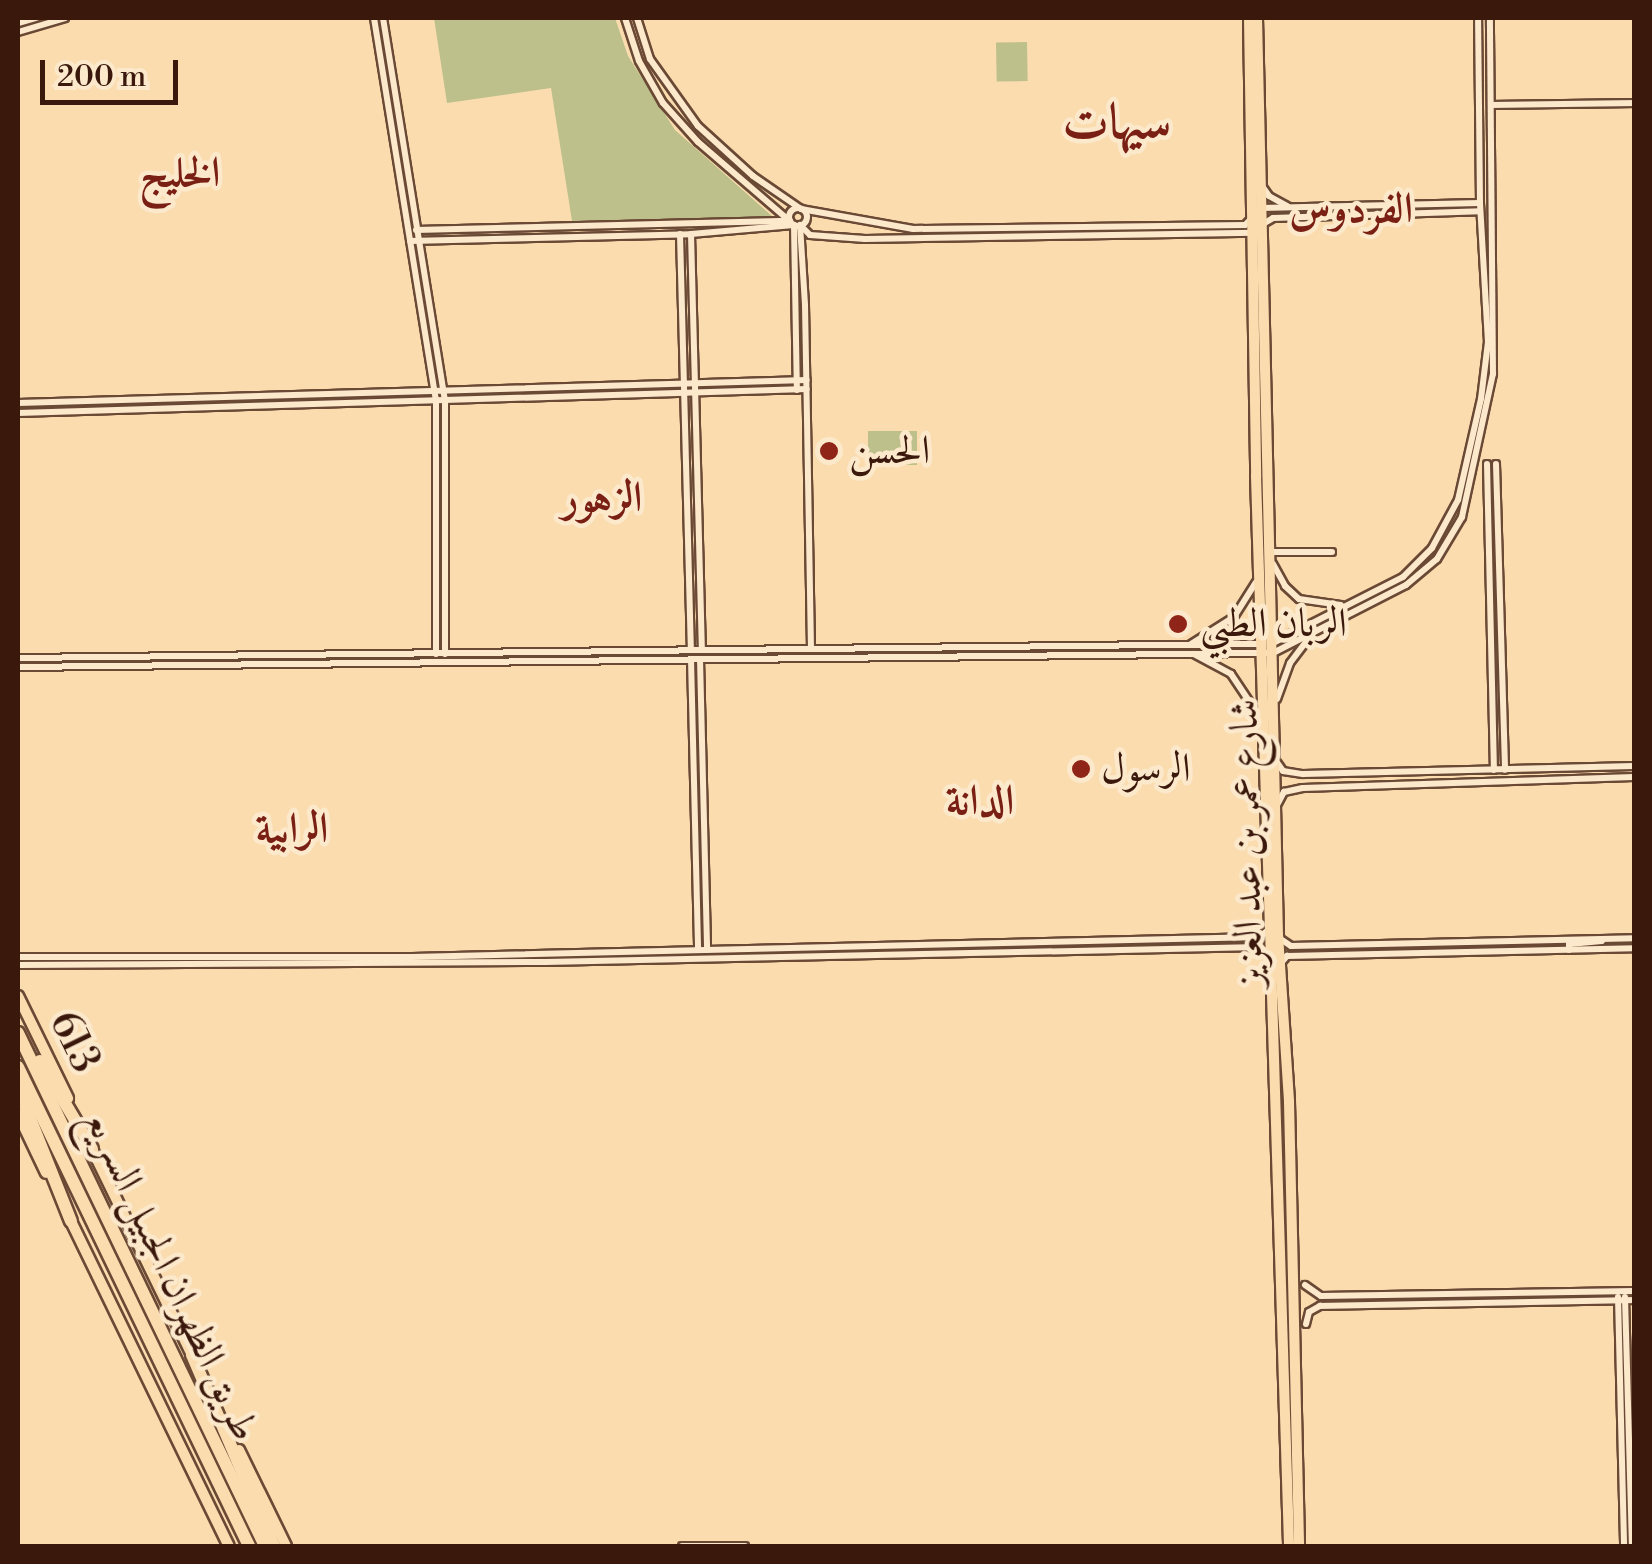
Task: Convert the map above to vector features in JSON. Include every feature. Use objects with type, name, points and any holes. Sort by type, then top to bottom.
[{"type":"highway","points":[[18,1022],[92,1149]]},
{"type":"highway","name":"طريق الظهران الجبيل السريع","points":[[18,1033],[264,1546]]},
{"type":"highway","name":"طريق الظهران الجبيل السريع","points":[[18,1067],[248,1546]]},
{"type":"highway","points":[[18,1088],[71,1222]]},
{"type":"highway","points":[[192,1355],[274,1546]]},
{"type":"main road","name":"شارع عمر بن عبد العزيز","points":[[1248,18],[1270,552],[1263,722],[1273,932],[1289,1102],[1299,1546]]},
{"type":"main road","name":"شارع عمر بن عبد العزيز","points":[[1256,18],[1260,182],[1253,235],[1260,572],[1276,760],[1273,932],[1269,954],[1289,1546]]},
{"type":"main road","name":"613","points":[[18,996],[286,1546]]},
{"type":"main road","points":[[18,1116],[230,1546]]},
{"type":"street","points":[[18,23],[36,18]]},
{"type":"street","points":[[18,32],[65,18]]},
{"type":"street","points":[[374,18],[436,401],[440,654]]},
{"type":"street","points":[[382,18],[446,400],[440,654]]},
{"type":"street","points":[[625,18],[639,61],[664,103],[698,142],[810,235],[865,239],[1253,235]]},
{"type":"street","points":[[410,241],[771,230],[806,218],[801,209],[752,176],[698,126],[650,59],[637,18]]},
{"type":"street","points":[[1268,648],[1389,586],[1416,564],[1442,533],[1458,500],[1486,364],[1488,276],[1480,207],[1478,18]]},
{"type":"street","points":[[18,667],[696,654],[810,647],[1268,648],[1311,634],[1391,596],[1423,573],[1447,547],[1462,518],[1493,374],[1490,18]]},
{"type":"street","points":[[1493,106],[1634,103]]},
{"type":"street","points":[[1260,182],[1269,196],[1292,208]]},
{"type":"street","points":[[1258,217],[1480,207]]},
{"type":"street","points":[[810,647],[807,390],[802,380],[792,210],[913,229],[1245,225],[1258,217],[1292,208],[1480,207]]},
{"type":"street","points":[[409,231],[794,224]]},
{"type":"street","points":[[680,234],[696,654]]},
{"type":"street","points":[[691,234],[702,950]]},
{"type":"street","points":[[18,413],[436,401],[802,380]]},
{"type":"street","points":[[797,390],[802,380]]},
{"type":"street","points":[[695,387],[807,390]]},
{"type":"street","points":[[18,403],[444,390],[684,388]]},
{"type":"street","points":[[1494,770],[1491,464],[1505,770]]},
{"type":"street","points":[[1332,552],[1270,552],[1276,572],[1299,599],[1332,606],[1352,603]]},
{"type":"street","points":[[1189,648],[1234,616],[1251,594],[1260,572]]},
{"type":"street","points":[[1274,715],[1282,678],[1311,634]]},
{"type":"street","points":[[839,658],[844,650],[841,647]]},
{"type":"street","points":[[860,658],[858,653],[864,647]]},
{"type":"street","points":[[18,658],[440,654],[860,658],[1189,648],[1232,674],[1263,722]]},
{"type":"street","points":[[1276,760],[1283,770],[1294,774],[1634,766]]},
{"type":"street","points":[[1293,790],[1294,774]]},
{"type":"street","points":[[1277,806],[1284,792],[1293,790],[1634,777]]},
{"type":"street","points":[[18,957],[412,957],[1229,938],[1273,932],[1292,946],[1634,938]]},
{"type":"street","points":[[1193,948],[1225,943],[1229,938]]},
{"type":"street","points":[[1570,950],[1569,944],[1612,938]]},
{"type":"street","points":[[1480,952],[1524,946],[1528,940]]},
{"type":"street","points":[[18,965],[545,962],[1260,946],[1269,954]]},
{"type":"street","points":[[1279,965],[1287,956],[1634,948]]},
{"type":"street","points":[[1305,1285],[1321,1296],[1619,1296],[1631,1300],[1632,1536],[1624,1546]]},
{"type":"street","points":[[1306,1324],[1310,1312],[1320,1306],[1619,1296],[1634,1292]]},
{"type":"street","points":[[1619,1296],[1632,1536]]},
{"type":"street","points":[[682,1546],[745,1546]]},
{"type":"green space","points":[[434,18],[615,18],[628,56],[675,130],[773,217],[572,221],[551,88],[447,103]]},
{"type":"green space","points":[[1027,42],[1028,81],[997,82],[996,43]]},
{"type":"green space","points":[[868,431],[917,431],[917,465],[868,465]]},
{"type":"place","name":"الحسن","points":[[829,451]]},
{"type":"place","name":"الربان الطبي","points":[[1178,624]]},
{"type":"place","name":"الرسول","points":[[1081,769]]},
{"type":"district","name":"سيهات","points":[[1117,124]]},
{"type":"district","name":"الخليج","points":[[180,174]]},
{"type":"district","name":"الفردوس","points":[[1351,210]]},
{"type":"district","name":"الزهور","points":[[602,499]]},
{"type":"district","name":"الدانة","points":[[980,802]]},
{"type":"district","name":"الرابية","points":[[292,830]]}]
